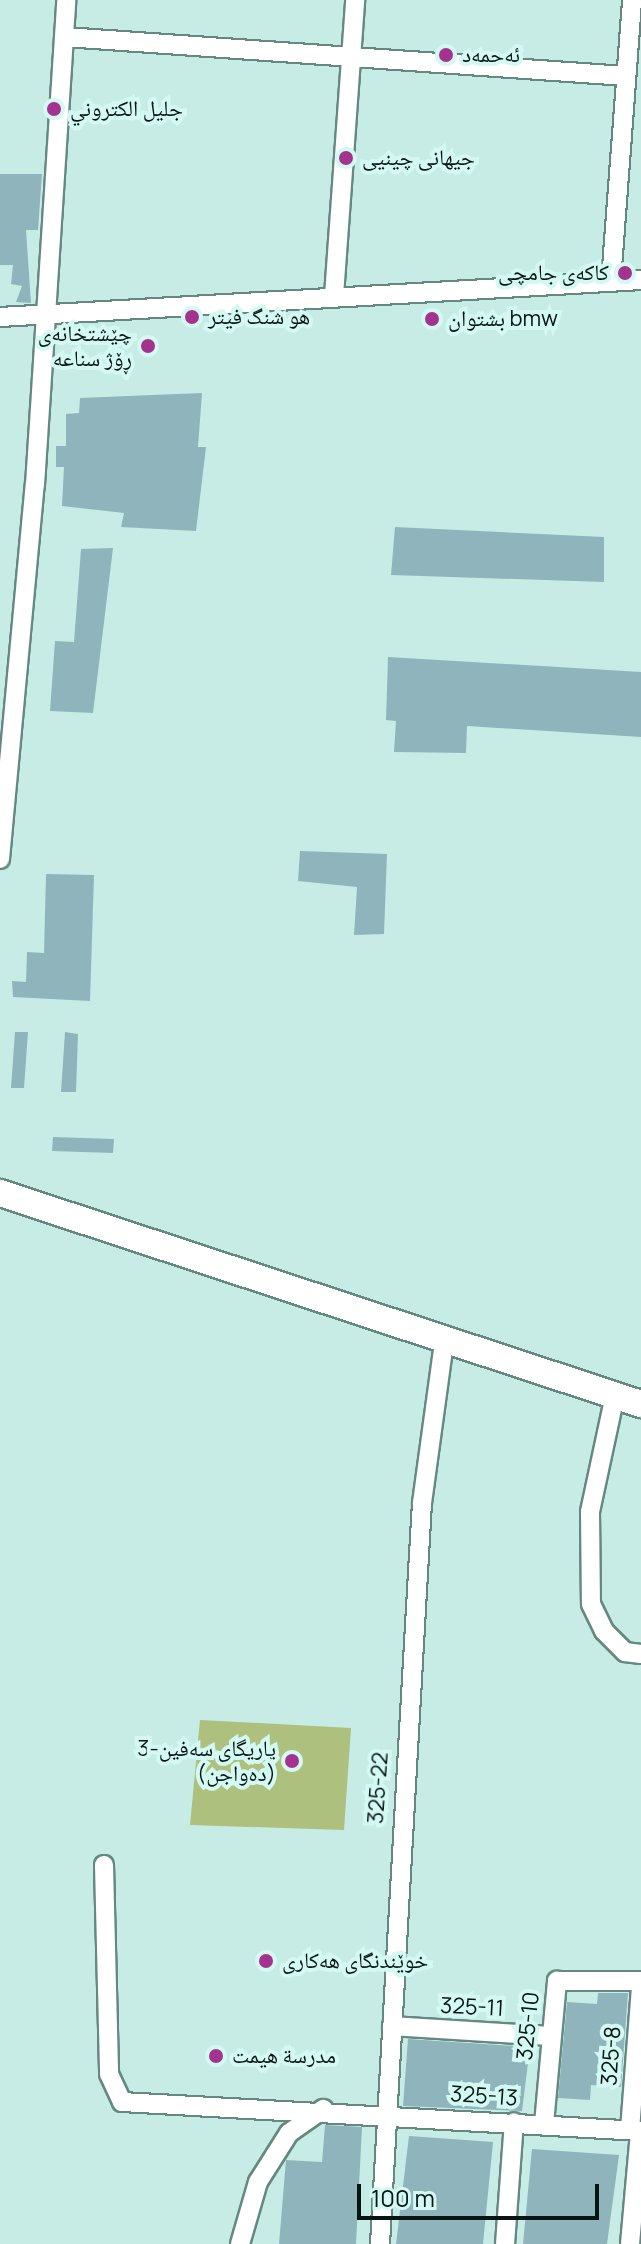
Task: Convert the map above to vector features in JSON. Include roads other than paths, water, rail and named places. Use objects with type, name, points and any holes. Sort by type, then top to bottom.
[{"type":"street","points":[[0,859],[46,314],[66,0]]},
{"type":"street","points":[[334,296],[355,0]]},
{"type":"street","points":[[611,281],[632,0]]},
{"type":"street","points":[[65,37],[625,76]]},
{"type":"street","points":[[0,317],[641,280]]},
{"type":"street","points":[[0,1193],[445,1336],[641,1404]]},
{"type":"street","name":"325-22","points":[[380,2244],[390,2114],[392,2026],[422,1503],[445,1336]]},
{"type":"street","points":[[615,1395],[590,1512],[591,1604],[604,1631],[625,1652],[641,1654]]},
{"type":"street","name":"325-13","points":[[104,1865],[109,2074],[122,2102],[323,2109],[637,2131]]},
{"type":"street","name":"325-10","points":[[544,2124],[549,2036],[557,1981],[641,1984]]},
{"type":"street","name":"325-8","points":[[630,2244],[641,1984]]},
{"type":"street","name":"325-11","points":[[392,2026],[549,2036]]},
{"type":"street","points":[[240,2244],[258,2182],[289,2133],[323,2109]]},
{"type":"street","points":[[505,2244],[514,2122]]},
{"type":"place","name":"ئەحمەد","points":[[446,55]]},
{"type":"place","name":"جليل الكتروني","points":[[54,109]]},
{"type":"place","name":"جیهانی چینیی","points":[[346,158]]},
{"type":"place","name":"کاکەی جامچی","points":[[625,273]]},
{"type":"place","name":"هو شنگ فيتر","points":[[192,317]]},
{"type":"place","name":"بشتوان bmw","points":[[432,319]]},
{"type":"place","name":"چێشتخانەی ڕۆژ سناعه","points":[[148,346]]},
{"type":"place","name":"یاریگای سەفین-3 (دەواجن)","points":[[292,1761]]},
{"type":"place","name":"خوێندنگای هەکاری","points":[[266,1961]]},
{"type":"place","name":"مدرسة هيمت","points":[[216,2056]]}]
